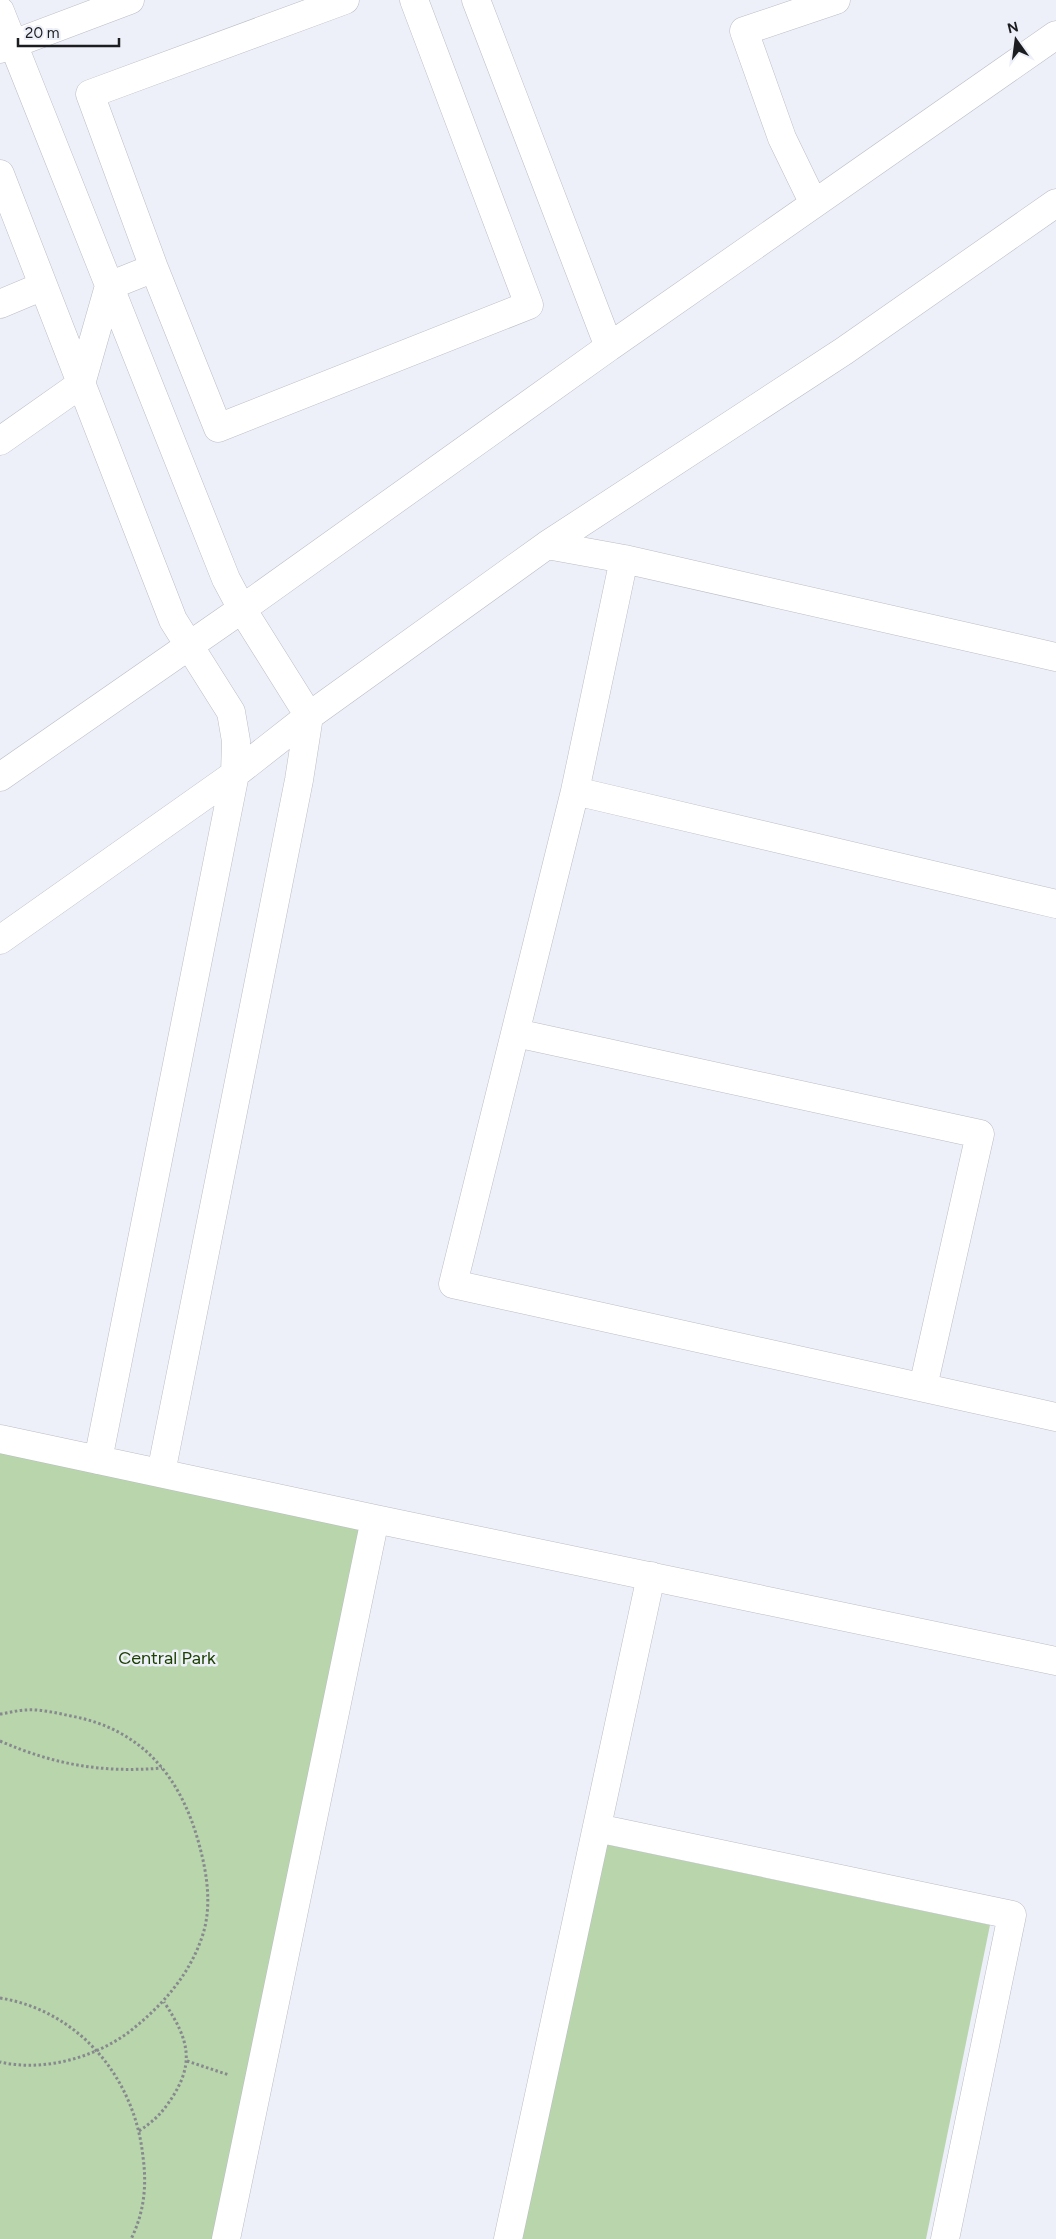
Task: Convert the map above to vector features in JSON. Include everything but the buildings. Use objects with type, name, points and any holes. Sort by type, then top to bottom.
[{"type":"street","points":[[6,46],[130,0]]},
{"type":"street","points":[[345,0],[90,94],[154,268],[218,428],[529,305],[414,0]]},
{"type":"street","points":[[476,0],[609,347]]},
{"type":"street","points":[[814,204],[782,138],[744,32],[836,0]]},
{"type":"street","points":[[0,11],[6,46],[109,286],[226,580],[309,716],[297,790],[161,1473]]},
{"type":"street","points":[[0,777],[242,609],[609,347],[1056,35]]},
{"type":"street","points":[[0,174],[172,620],[231,712],[236,741],[235,774],[98,1460]]},
{"type":"street","points":[[0,940],[235,774],[309,716],[547,545],[844,351],[1056,203]]},
{"type":"street","points":[[109,286],[154,268]]},
{"type":"street","points":[[0,304],[43,286]]},
{"type":"street","points":[[0,441],[81,384],[109,286]]},
{"type":"street","points":[[547,545],[624,559],[1056,657]]},
{"type":"street","points":[[624,559],[575,791],[453,1284],[1056,1417]]},
{"type":"street","points":[[575,791],[1056,904]]},
{"type":"street","points":[[516,1033],[980,1134],[923,1387]]},
{"type":"street","points":[[0,1439],[1056,1661]]},
{"type":"street","points":[[226,2239],[375,1519]]},
{"type":"street","points":[[508,2239],[651,1576]]},
{"type":"street","points":[[597,1828],[1012,1914],[945,2239]]},
{"type":"path","points":[[0,1714],[37,1710],[91,1719],[110,1728],[150,1754],[162,1768],[188,1808],[205,1863],[207,1882],[203,1933],[184,1975],[164,2002],[120,2038],[98,2051],[62,2062],[10,2064],[0,2062]]},
{"type":"path","points":[[0,1741],[37,1756],[68,1765],[128,1770],[162,1768]]},
{"type":"path","points":[[0,1998],[31,2007],[60,2020],[81,2035],[98,2051],[113,2070],[127,2096],[139,2131],[145,2184],[143,2204],[131,2239]]},
{"type":"path","points":[[139,2131],[162,2113],[178,2092],[185,2075],[187,2061],[180,2028],[164,2002]]},
{"type":"path","points":[[187,2061],[259,2083]]},
{"type":"green space","name":"Central Park","points":[[0,1452],[365,1528],[215,2239],[0,2239]]},
{"type":"green space","points":[[604,1844],[990,1925],[926,2239],[519,2239]]}]
